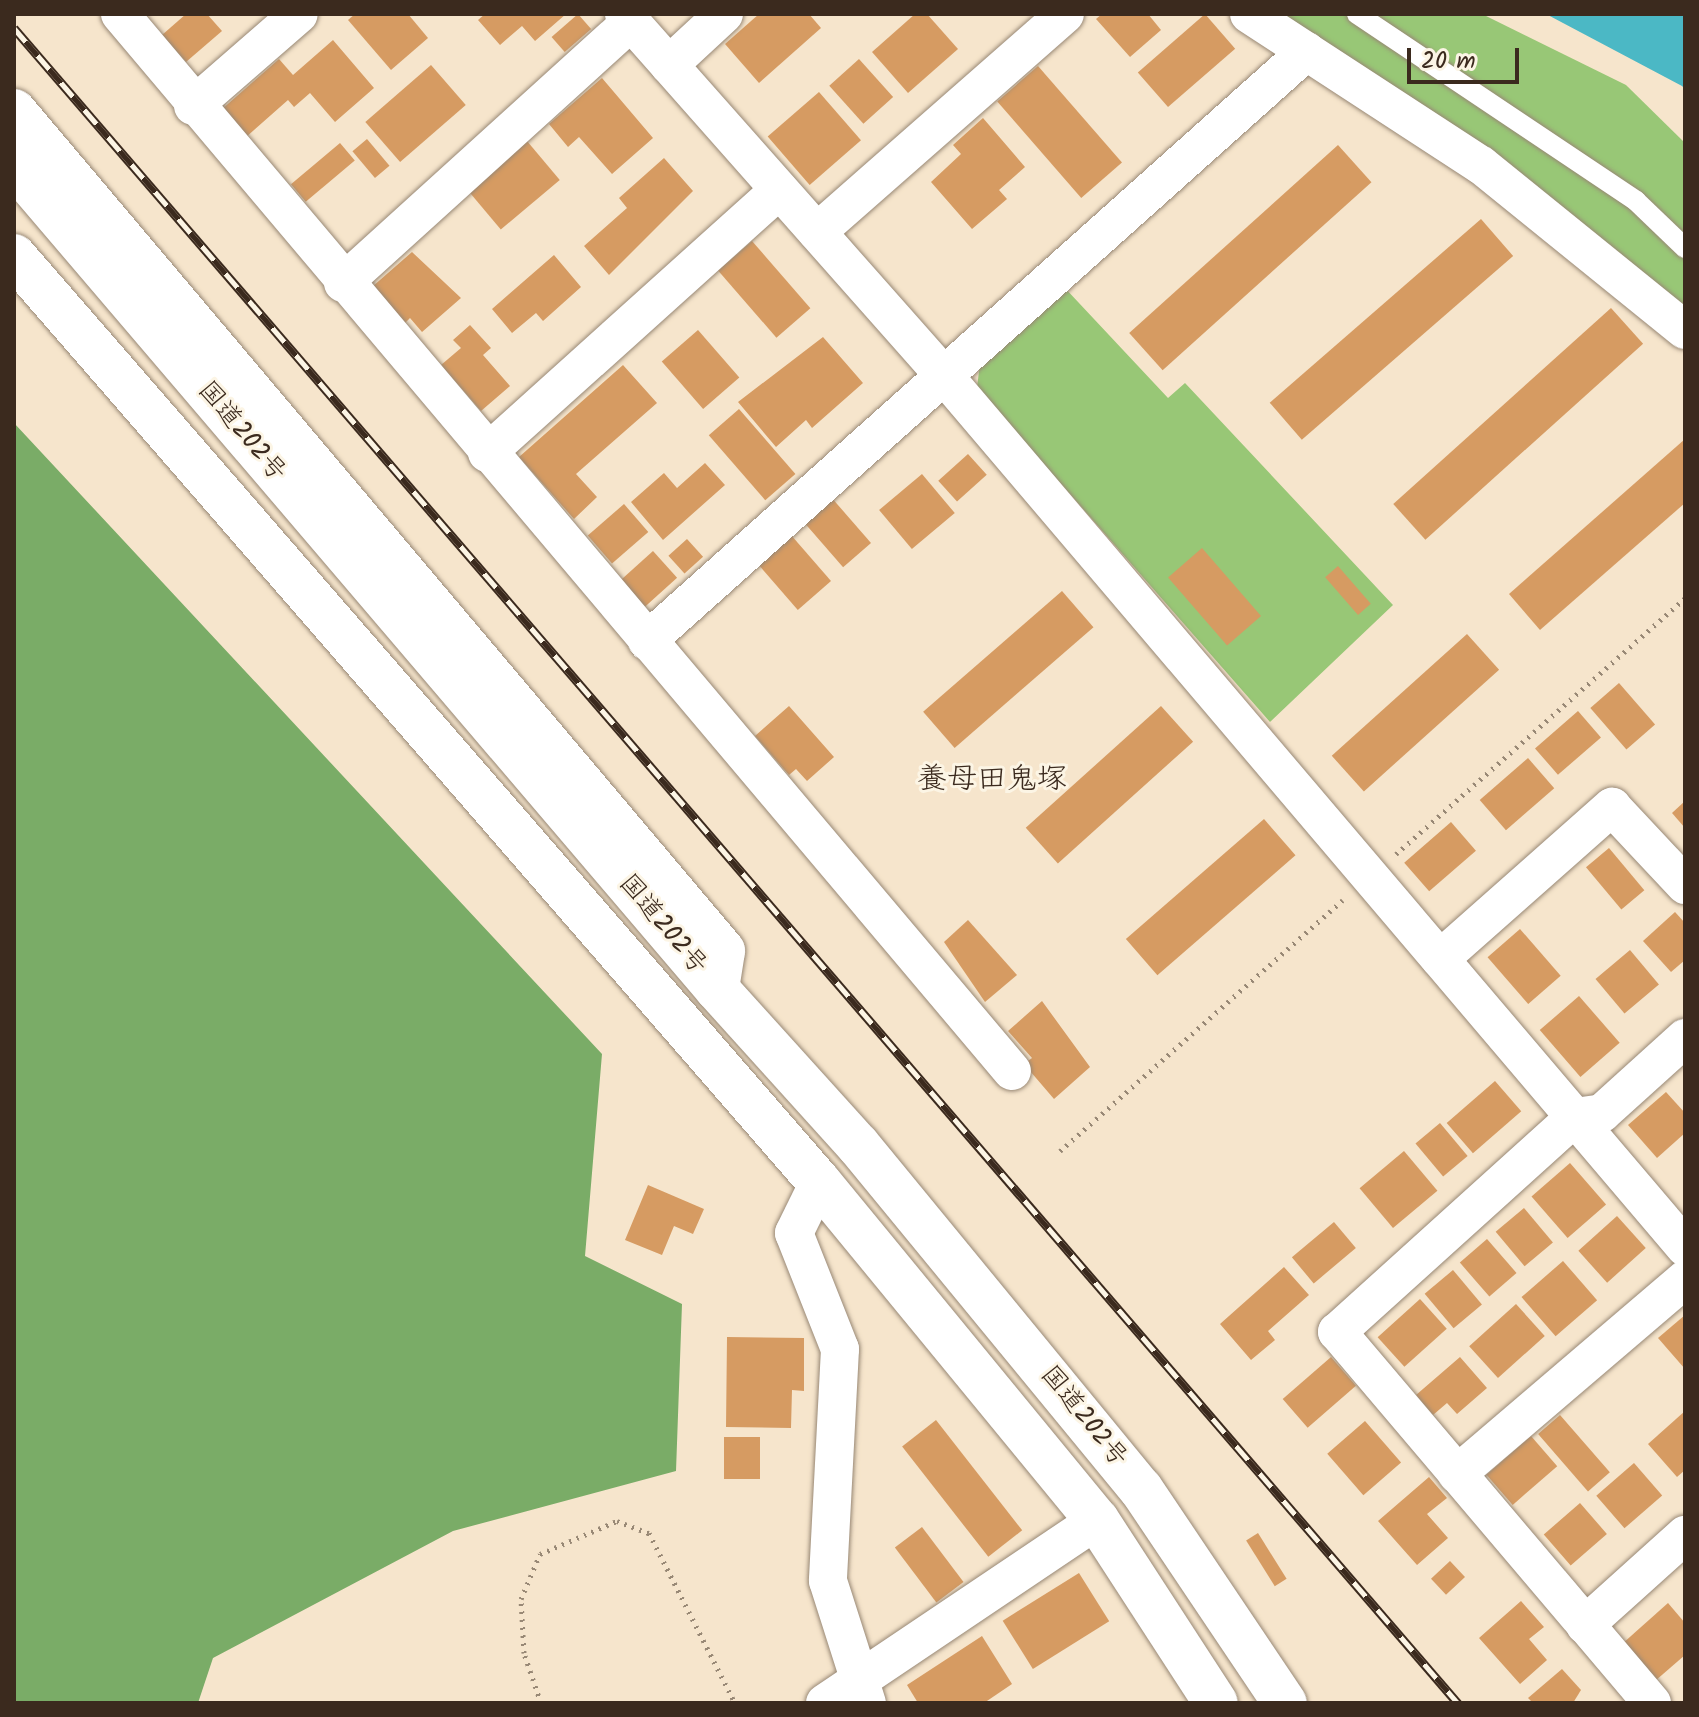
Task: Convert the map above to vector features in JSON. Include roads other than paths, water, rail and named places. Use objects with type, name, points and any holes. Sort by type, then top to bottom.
[{"type":"main road","points":[[14,111],[723,951],[717,989]]},
{"type":"main road","name":"国道202号","points":[[14,165],[717,989],[858,1145],[1141,1489],[1285,1703]]},
{"type":"main road","name":"国道202号","points":[[14,256],[819,1182],[1097,1520],[1216,1703]]},
{"type":"street","points":[[120,14],[193,106],[1012,1071]]},
{"type":"street","points":[[193,106],[299,14]]},
{"type":"street","points":[[669,65],[724,14]]},
{"type":"street","points":[[817,232],[1065,14]]},
{"type":"street","points":[[1249,14],[1481,165],[1685,330]]},
{"type":"street","points":[[343,283],[627,18],[941,372],[1685,1247]]},
{"type":"street","points":[[647,641],[941,372],[1307,51]]},
{"type":"street","points":[[487,453],[779,190]]},
{"type":"street","points":[[1440,959],[1612,807],[1685,885]]},
{"type":"street","points":[[1652,1703],[1337,1332],[1575,1117],[1602,1113],[1685,1038]]},
{"type":"street","points":[[819,1182],[794,1233],[840,1349],[828,1581],[850,1697],[1097,1520]]},
{"type":"street","points":[[1457,1474],[1685,1279]]},
{"type":"street","points":[[1585,1625],[1685,1535]]},
{"type":"lane","points":[[1357,14],[1636,201],[1685,248]]},
{"type":"water","points":[[1546,14],[1685,14],[1685,89],[1682,86]]},
{"type":"railway","points":[[14,28],[1458,1703]]},
{"type":"district","name":"養母田鬼塚","points":[[992,780]]}]
